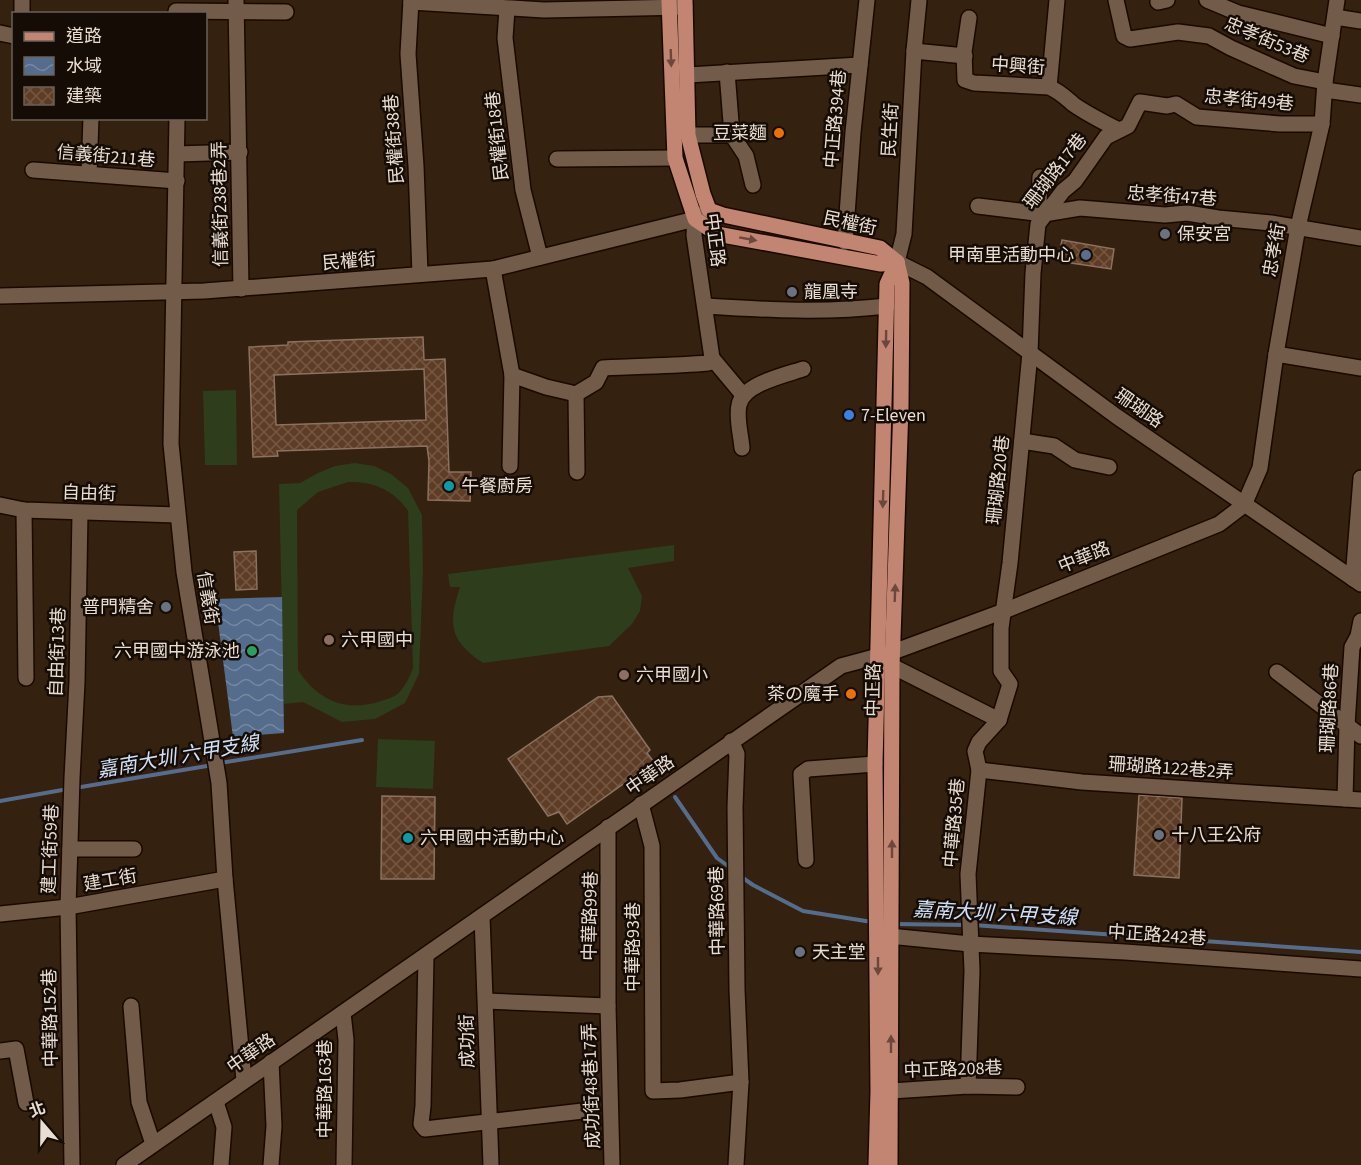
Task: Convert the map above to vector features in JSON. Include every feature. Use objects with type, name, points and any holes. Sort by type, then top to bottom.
[{"type":"main road","name":"中正路","points":[[677,3],[688,75],[688,135],[709,210]]},
{"type":"main road","name":"中正路","points":[[677,3],[675,158],[695,219]]},
{"type":"main road","name":"民權街","points":[[709,210],[845,243],[880,248],[897,262]]},
{"type":"main road","name":"民權街","points":[[695,219],[717,234],[881,264],[897,262]]},
{"type":"main road","name":"中正路","points":[[876,1165],[884,935],[888,658],[887,284],[897,262]]},
{"type":"main road","name":"中正路","points":[[890,1165],[891,1090],[876,764],[888,658],[901,407],[902,283],[897,262]]},
{"type":"street","name":"中正路394巷","points":[[845,243],[853,132],[867,0]]},
{"type":"street","name":"民生街","points":[[897,262],[904,234],[919,0]]},
{"type":"street","points":[[1049,87],[1057,0]]},
{"type":"street","name":"忠孝街53巷","points":[[1116,0],[1124,36],[1130,39],[1178,32],[1209,36],[1294,76],[1325,86]]},
{"type":"street","points":[[1207,0],[1238,13],[1332,36]]},
{"type":"street","name":"忠孝街","points":[[1244,505],[1260,468],[1276,354],[1298,227],[1322,124],[1337,0]]},
{"type":"street","points":[[411,1],[501,6],[677,3]]},
{"type":"street","name":"民權街38巷","points":[[411,1],[408,54],[416,166],[420,274]]},
{"type":"street","points":[[176,8],[236,5],[286,12]]},
{"type":"street","name":"信義街238巷2弄","points":[[236,5],[240,152],[240,289]]},
{"type":"street","name":"民權街18巷","points":[[501,6],[523,190],[540,257]]},
{"type":"street","points":[[1335,17],[1361,21]]},
{"type":"street","name":"中興街","points":[[969,18],[965,80],[974,83],[1049,87],[1058,90],[1073,104],[1119,130]]},
{"type":"street","points":[[914,51],[965,56]]},
{"type":"street","points":[[688,75],[860,65]]},
{"type":"street","points":[[727,72],[732,135],[746,156],[753,185]]},
{"type":"street","points":[[1325,86],[1361,95]]},
{"type":"street","name":"忠孝街49巷","points":[[1119,130],[1128,126],[1140,102],[1167,106],[1176,104],[1197,117],[1280,124],[1322,124]]},
{"type":"street","points":[[89,174],[91,120]]},
{"type":"street","name":"信義街","points":[[177,120],[171,444],[184,572],[219,783],[225,879],[244,1080]]},
{"type":"street","name":"珊瑚路17巷","points":[[1030,353],[1038,224],[1045,212],[1075,181],[1106,138],[1119,130]]},
{"type":"street","points":[[688,135],[732,135]]},
{"type":"street","points":[[177,154],[240,152]]},
{"type":"street","points":[[557,159],[675,158]]},
{"type":"street","name":"信義街211巷","points":[[33,170],[177,182]]},
{"type":"street","points":[[1040,177],[1039,204],[1045,212]]},
{"type":"street","name":"忠孝街47巷","points":[[978,206],[1045,212],[1080,208],[1165,215],[1187,213],[1298,227],[1361,238]]},
{"type":"street","name":"民權街","points":[[0,296],[240,289],[493,269],[695,219],[709,210]]},
{"type":"street","name":"中正路","points":[[695,219],[694,235],[712,358]]},
{"type":"street","name":"珊瑚路","points":[[897,262],[927,277],[1244,505],[1357,581]]},
{"type":"street","points":[[493,269],[512,375],[510,466]]},
{"type":"street","points":[[706,306],[786,311],[847,311],[887,306]]},
{"type":"street","name":"珊瑚路20巷","points":[[1004,611],[1030,353]]},
{"type":"street","points":[[1276,354],[1361,368]]},
{"type":"street","points":[[512,375],[546,387],[576,394],[596,382],[603,368],[662,367],[708,363],[712,358],[743,395]]},
{"type":"street","points":[[742,448],[738,406],[743,395],[755,387],[803,369]]},
{"type":"street","points":[[576,394],[578,472]]},
{"type":"street","points":[[1022,441],[1054,446],[1076,460],[1109,467]]},
{"type":"street","points":[[1357,581],[1361,478]]},
{"type":"street","name":"中華路","points":[[124,1165],[841,666],[864,658],[888,658],[1219,524],[1244,505]]},
{"type":"street","name":"自由街","points":[[0,506],[24,510],[80,513],[177,515]]},
{"type":"street","points":[[24,510],[26,678]]},
{"type":"street","name":"自由街13巷","points":[[72,785],[77,682],[80,513]]},
{"type":"street","name":"中華路35巷","points":[[968,1086],[972,971],[968,874],[979,770],[975,751],[979,742],[999,720],[1010,684],[1001,671],[1001,628],[1004,611]]},
{"type":"street","name":"珊瑚路86巷","points":[[1353,799],[1347,725],[1352,647],[1358,636],[1361,621]]},
{"type":"street","points":[[888,658],[999,720]]},
{"type":"street","points":[[1277,672],[1361,736]]},
{"type":"street","name":"中華路69巷","points":[[731,741],[737,754],[735,818],[737,990],[741,1082],[736,1165]]},
{"type":"street","points":[[806,860],[801,774],[808,769],[876,764]]},
{"type":"street","name":"珊瑚路122巷2弄","points":[[979,770],[1082,782],[1353,799]]},
{"type":"street","name":"建工街59巷","points":[[68,907],[72,785]]},
{"type":"street","name":"中華路93巷","points":[[641,804],[652,846],[653,1091],[741,1082]]},
{"type":"street","name":"中華路99巷","points":[[608,827],[608,1006]]},
{"type":"street","points":[[70,849],[134,849]]},
{"type":"street","name":"建工街","points":[[0,914],[68,907],[225,879]]},
{"type":"street","name":"中華路152巷","points":[[68,907],[72,1165]]},
{"type":"street","name":"成功街","points":[[482,916],[491,1165]]},
{"type":"street","name":"中正路242巷","points":[[884,935],[970,944],[1125,952],[1361,969]]},
{"type":"street","points":[[426,956],[421,1124],[425,1128],[583,1111]]},
{"type":"street","points":[[486,1000],[608,1006]]},
{"type":"street","points":[[131,1006],[139,1102],[153,1144]]},
{"type":"street","name":"成功街48巷17弄","points":[[608,1006],[612,1165]]},
{"type":"street","name":"中華路163巷","points":[[343,1013],[346,1040],[344,1165]]},
{"type":"street","points":[[0,1051],[16,1049],[26,1103]]},
{"type":"street","points":[[271,1062],[274,1126],[271,1165]]},
{"type":"street","name":"中正路208巷","points":[[891,1090],[968,1086],[1017,1087]]},
{"type":"street","points":[[216,1102],[224,1127],[221,1165]]},
{"type":"green space","points":[[236,390],[237,465],[205,465],[203,391]]},
{"type":"green space","points":[[355,463],[374,466],[391,474],[408,488],[422,515],[423,571],[419,674],[405,703],[375,719],[342,722],[303,702],[284,704],[279,484],[300,483],[335,466]],"holes":[[[348,482],[382,488],[396,497],[408,511],[413,668],[404,687],[395,696],[365,705],[342,704],[322,696],[298,670],[297,510],[318,492]]]},
{"type":"green space","points":[[674,545],[674,561],[628,568],[642,596],[640,611],[632,624],[609,646],[483,663],[463,647],[454,630],[454,611],[460,587],[450,587],[448,574]]},
{"type":"green space","points":[[378,739],[435,741],[433,789],[376,787]]},
{"type":"water","name":"六甲國中游泳池","points":[[282,597],[284,733],[233,737],[215,599]]},
{"type":"building","name":"甲南里活動中心","points":[[1062,240],[1114,249],[1111,269],[1058,261]]},
{"type":"building","points":[[423,337],[424,360],[445,359],[449,472],[471,472],[470,501],[428,500],[427,446],[277,451],[278,456],[253,457],[249,347],[288,345],[288,342]],"holes":[[[424,369],[426,420],[276,425],[274,375]]]},
{"type":"building","points":[[256,551],[257,589],[236,590],[234,552]]},
{"type":"building","points":[[612,696],[650,750],[647,753],[654,762],[567,824],[559,812],[548,816],[508,759],[598,697]]},
{"type":"building","name":"十八王公府","points":[[1139,795],[1182,798],[1179,878],[1134,875]]},
{"type":"building","name":"六甲國中活動中心","points":[[382,796],[435,797],[434,879],[381,879]]},
{"type":"waterway","name":"嘉南大圳 六甲支線","points":[[220,763],[362,740]]},
{"type":"waterway","name":"嘉南大圳 六甲支線","points":[[75,788],[213,765]]},
{"type":"waterway","name":"嘉南大圳 六甲支線","points":[[0,801],[68,789]]},
{"type":"waterway","name":"嘉南大圳 六甲支線","points":[[675,797],[717,858],[732,869]]},
{"type":"waterway","name":"嘉南大圳 六甲支線","points":[[740,876],[803,911],[872,922]]},
{"type":"waterway","name":"嘉南大圳 六甲支線","points":[[895,924],[965,925]]},
{"type":"waterway","name":"嘉南大圳 六甲支線","points":[[973,925],[1361,952]]},
{"type":"place","name":"豆菜麵","points":[[779,133]]},
{"type":"place","name":"保安宮","points":[[1165,234]]},
{"type":"place","name":"甲南里活動中心","points":[[1086,255]]},
{"type":"place","name":"龍凰寺","points":[[792,292]]},
{"type":"place","name":"7-Eleven","points":[[849,415]]},
{"type":"place","name":"午餐廚房","points":[[449,486]]},
{"type":"place","name":"普門精舍","points":[[166,607]]},
{"type":"place","name":"六甲國中","points":[[329,640]]},
{"type":"place","name":"六甲國中游泳池","points":[[252,651]]},
{"type":"place","name":"六甲國小","points":[[624,675]]},
{"type":"place","name":"茶の魔手","points":[[851,694]]},
{"type":"place","name":"十八王公府","points":[[1159,835]]},
{"type":"place","name":"六甲國中活動中心","points":[[408,838]]},
{"type":"place","name":"天主堂","points":[[800,952]]}]
